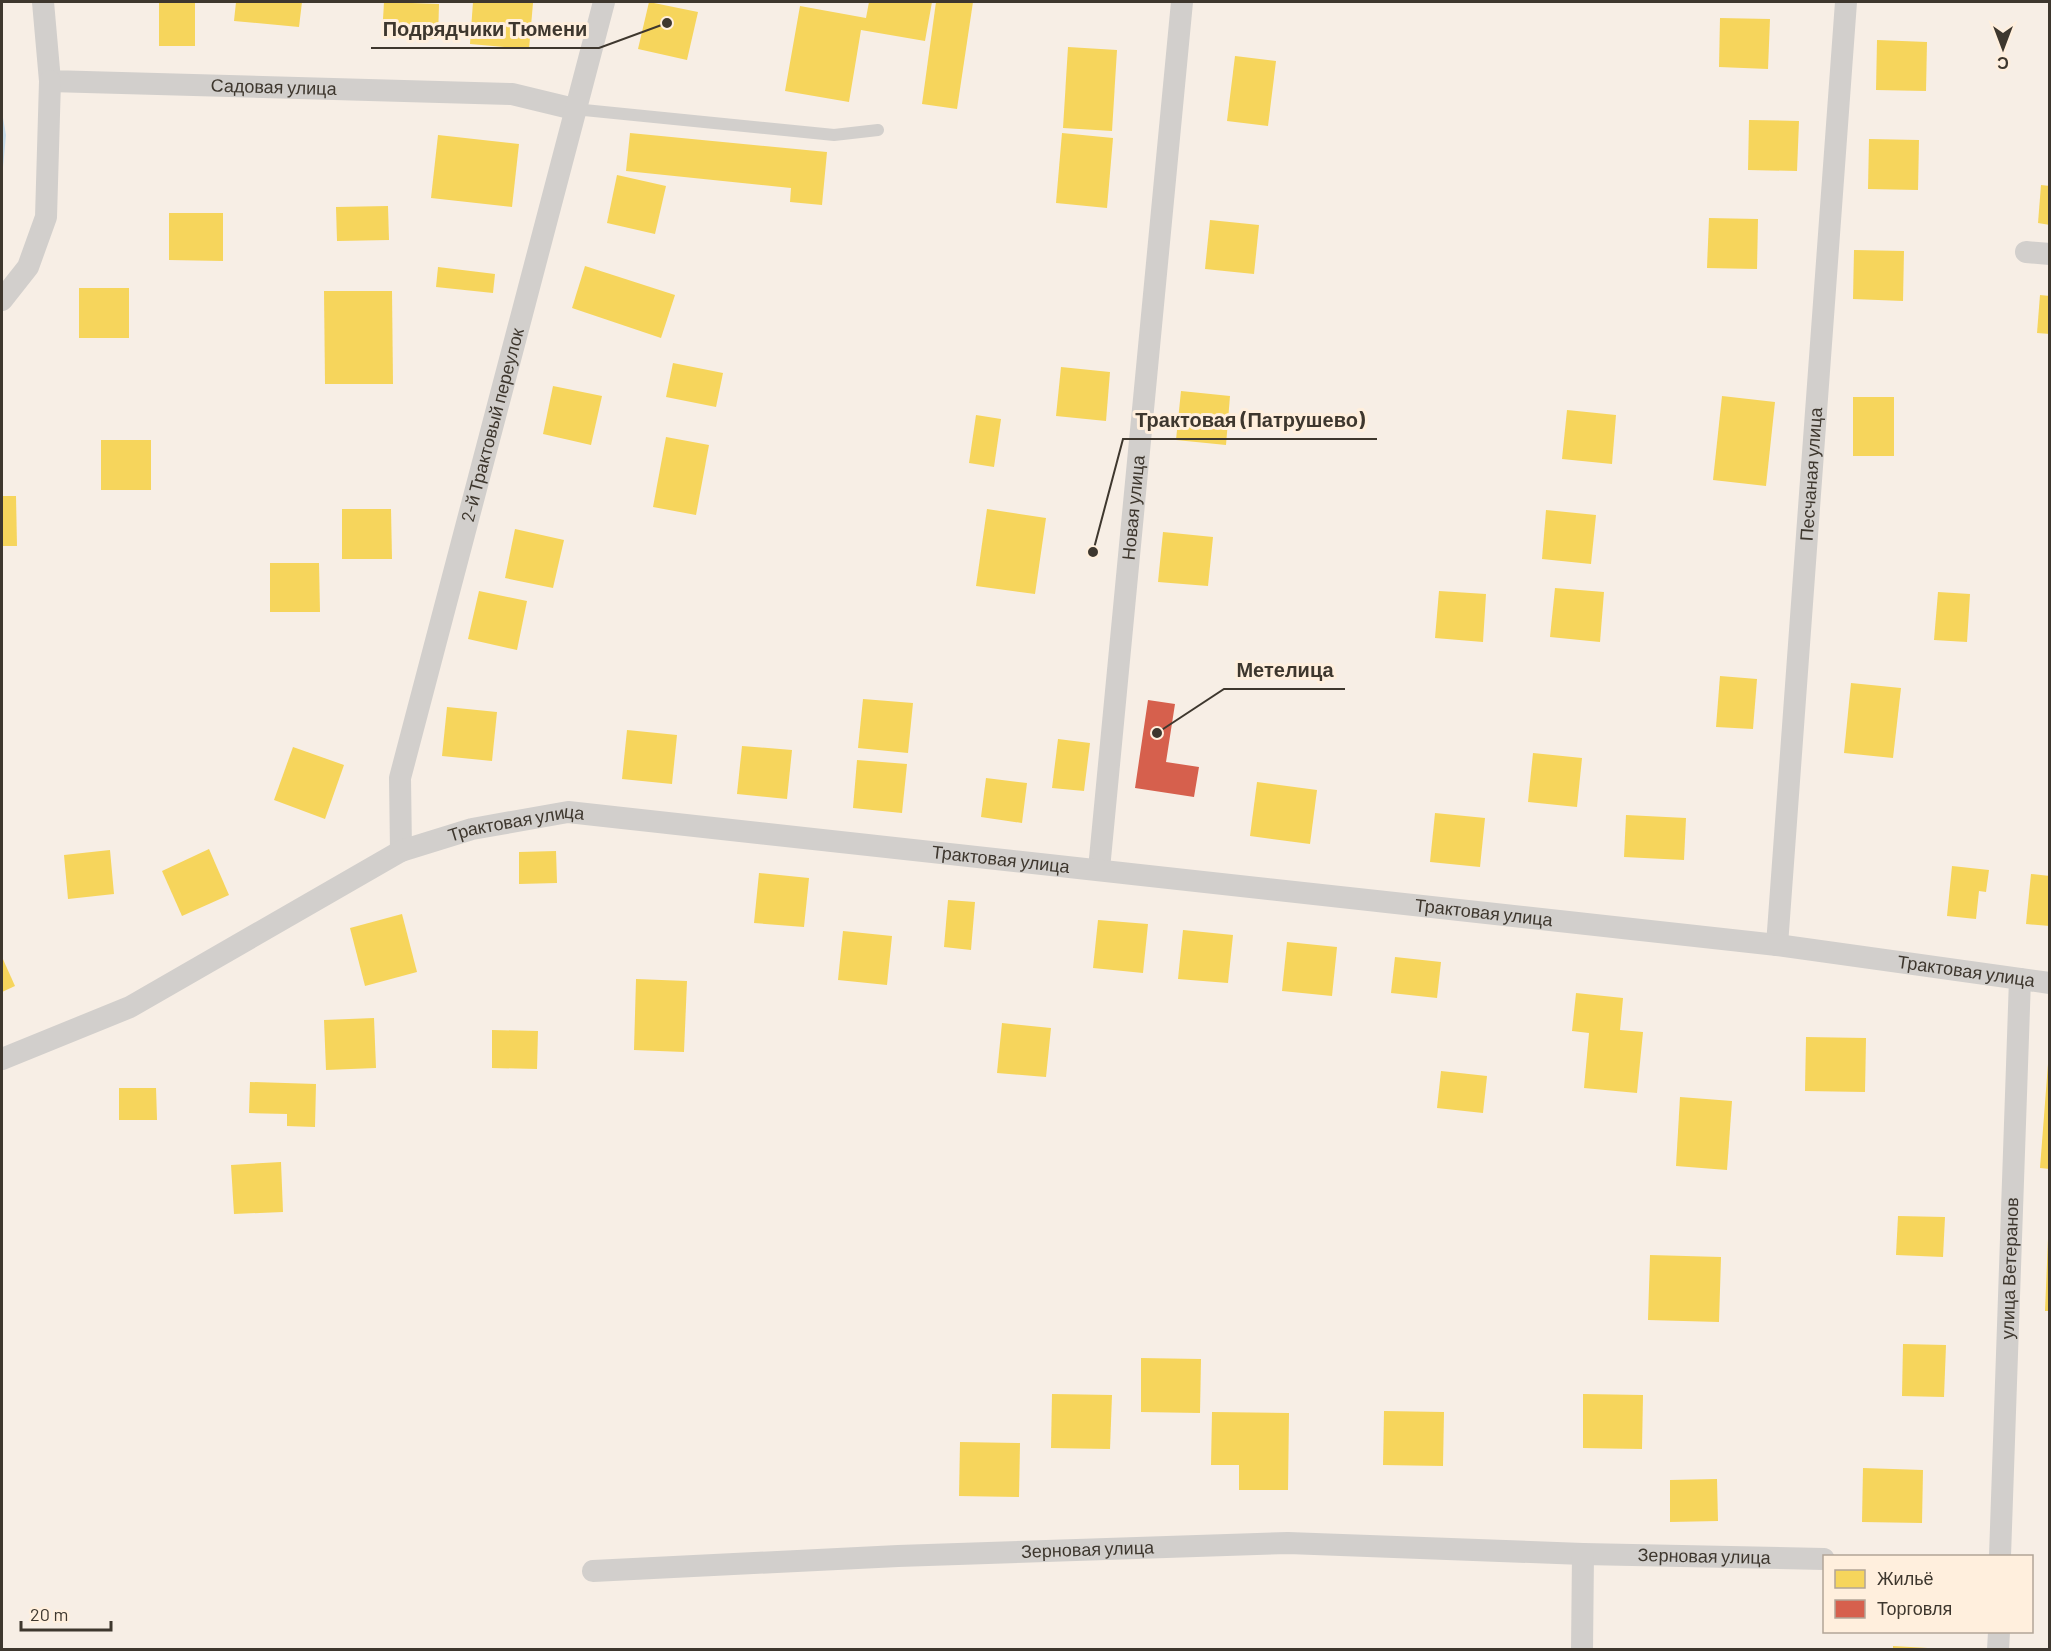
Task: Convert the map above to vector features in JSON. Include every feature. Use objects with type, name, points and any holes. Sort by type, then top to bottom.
[{"type":"street","points":[[2,300],[28,267],[46,218],[50,81],[43,2]]},
{"type":"street","name":"2-й Трактовый переулок","points":[[401,851],[400,778],[574,109],[604,2]]},
{"type":"street","name":"Новая улица","points":[[1099,869],[1182,2]]},
{"type":"street","name":"Песчаная улица","points":[[1777,945],[1846,2]]},
{"type":"street","name":"Садовая улица","points":[[50,81],[512,94],[574,109]]},
{"type":"street","points":[[2026,252],[2049,254]]},
{"type":"street","name":"Трактовая улица","points":[[2,1059],[130,1007],[401,851],[472,829],[568,812],[1777,945],[2049,983]]},
{"type":"street","name":"улица Ветеранов","points":[[2000,1555],[2020,979]]},
{"type":"street","name":"Зерновая улица","points":[[593,1571],[898,1556],[1288,1543],[1583,1554],[1823,1559]]},
{"type":"street","points":[[1582,1650],[1583,1554]]},
{"type":"street","points":[[1998,1650],[1999,1633]]},
{"type":"lane","points":[[574,109],[834,135],[878,130]]},
{"type":"water","points":[[2,112],[6,135],[2,178]]},
{"type":"building: Жильё","points":[[159,2],[195,2],[195,46],[159,46]]},
{"type":"building: Жильё","points":[[236,2],[302,2],[299,27],[234,21]]},
{"type":"building: Жильё","points":[[384,2],[439,4],[438,39],[382,37]]},
{"type":"building: Жильё","points":[[473,2],[533,3],[529,49],[470,44]]},
{"type":"building: Жильё","points":[[649,2],[698,12],[687,60],[638,49]]},
{"type":"building: Жильё","points":[[869,2],[932,2],[925,41],[861,30],[849,102],[785,91],[800,6],[866,18]]},
{"type":"building: Жильё","points":[[936,2],[973,2],[957,109],[922,104]]},
{"type":"building: Жильё","points":[[1720,18],[1770,19],[1768,69],[1719,67]]},
{"type":"building: Жильё","points":[[1877,40],[1927,42],[1926,91],[1876,90]]},
{"type":"building: Жильё","points":[[1068,47],[1117,50],[1112,131],[1063,128]]},
{"type":"building: Жильё","points":[[1235,56],[1276,61],[1268,126],[1227,121]]},
{"type":"building: Жильё","points":[[1749,120],[1799,121],[1797,171],[1748,170]]},
{"type":"building: Жильё","points":[[630,133],[827,152],[822,205],[790,202],[791,188],[626,171]]},
{"type":"building: Жильё","points":[[1062,133],[1113,138],[1107,208],[1056,203]]},
{"type":"building: Жильё","points":[[438,135],[519,144],[512,207],[431,198]]},
{"type":"building: Жильё","points":[[1869,139],[1919,140],[1918,190],[1868,189]]},
{"type":"building: Жильё","points":[[617,175],[666,186],[655,234],[607,223]]},
{"type":"building: Жильё","points":[[2041,185],[2050,186],[2050,225],[2038,223]]},
{"type":"building: Жильё","points":[[388,206],[389,240],[337,241],[336,207]]},
{"type":"building: Жильё","points":[[169,213],[223,213],[223,261],[169,260]]},
{"type":"building: Жильё","points":[[1709,218],[1758,219],[1757,269],[1707,268]]},
{"type":"building: Жильё","points":[[1210,220],[1259,225],[1254,274],[1205,269]]},
{"type":"building: Жильё","points":[[1854,250],[1904,251],[1903,301],[1853,299]]},
{"type":"building: Жильё","points":[[585,266],[675,295],[661,338],[572,308]]},
{"type":"building: Жильё","points":[[438,267],[495,274],[493,293],[436,287]]},
{"type":"building: Жильё","points":[[79,288],[129,288],[129,338],[79,338]]},
{"type":"building: Жильё","points":[[324,291],[392,291],[393,384],[325,384]]},
{"type":"building: Жильё","points":[[2040,295],[2050,296],[2050,334],[2037,333]]},
{"type":"building: Жильё","points":[[673,363],[723,373],[716,407],[666,397]]},
{"type":"building: Жильё","points":[[1061,367],[1110,372],[1106,421],[1056,416]]},
{"type":"building: Жильё","points":[[553,386],[602,396],[591,445],[543,434]]},
{"type":"building: Жильё","points":[[1181,391],[1230,396],[1226,445],[1176,440]]},
{"type":"building: Жильё","points":[[1722,396],[1775,402],[1766,486],[1713,480]]},
{"type":"building: Жильё","points":[[1853,397],[1894,397],[1894,456],[1853,456]]},
{"type":"building: Жильё","points":[[1567,410],[1616,415],[1612,464],[1562,459]]},
{"type":"building: Жильё","points":[[976,415],[1001,419],[994,467],[969,463]]},
{"type":"building: Жильё","points":[[666,437],[709,445],[696,515],[653,507]]},
{"type":"building: Жильё","points":[[101,440],[151,440],[151,490],[101,490]]},
{"type":"building: Жильё","points":[[2,496],[16,496],[17,546],[2,546]]},
{"type":"building: Жильё","points":[[342,509],[391,509],[392,559],[342,559]]},
{"type":"building: Жильё","points":[[987,509],[1046,518],[1035,594],[976,586]]},
{"type":"building: Жильё","points":[[1546,510],[1596,515],[1591,564],[1542,559]]},
{"type":"building: Жильё","points":[[515,529],[564,540],[553,588],[505,578]]},
{"type":"building: Жильё","points":[[1163,532],[1213,537],[1208,586],[1158,582]]},
{"type":"building: Жильё","points":[[270,563],[319,563],[320,612],[270,612]]},
{"type":"building: Жильё","points":[[1555,588],[1604,592],[1600,642],[1550,637]]},
{"type":"building: Жильё","points":[[479,591],[527,601],[517,650],[468,639]]},
{"type":"building: Жильё","points":[[1439,591],[1486,594],[1483,642],[1435,638]]},
{"type":"building: Жильё","points":[[1938,592],[1970,594],[1967,642],[1934,640]]},
{"type":"building: Жильё","points":[[1720,676],[1757,679],[1753,729],[1716,727]]},
{"type":"building: Жильё","points":[[1851,683],[1901,688],[1893,758],[1844,753]]},
{"type":"building: Жильё","points":[[863,699],[913,703],[908,753],[858,748]]},
{"type":"building: Жильё","points":[[447,707],[497,712],[492,761],[442,756]]},
{"type":"building: Жильё","points":[[627,730],[677,735],[672,784],[622,779]]},
{"type":"building: Жильё","points":[[1058,739],[1090,743],[1084,791],[1052,788]]},
{"type":"building: Жильё","points":[[742,746],[792,750],[787,799],[737,794]]},
{"type":"building: Жильё","points":[[293,747],[344,765],[325,819],[274,800]]},
{"type":"building: Жильё","points":[[1533,753],[1582,758],[1577,807],[1528,802]]},
{"type":"building: Жильё","points":[[857,760],[907,764],[902,813],[853,808]]},
{"type":"building: Жильё","points":[[986,778],[1027,783],[1022,823],[981,817]]},
{"type":"building: Жильё","points":[[1257,782],[1317,790],[1310,844],[1250,836]]},
{"type":"building: Жильё","points":[[1435,813],[1485,818],[1480,867],[1430,862]]},
{"type":"building: Жильё","points":[[1626,815],[1686,818],[1684,860],[1624,857]]},
{"type":"building: Жильё","points":[[209,849],[229,895],[182,916],[162,871]]},
{"type":"building: Жильё","points":[[110,850],[114,894],[68,899],[64,855]]},
{"type":"building: Жильё","points":[[556,851],[557,883],[519,884],[519,852]]},
{"type":"building: Жильё","points":[[1952,866],[1989,870],[1986,892],[1979,891],[1976,919],[1947,916]]},
{"type":"building: Жильё","points":[[759,873],[809,878],[804,927],[754,923]]},
{"type":"building: Жильё","points":[[2031,874],[2050,876],[2050,926],[2026,924]]},
{"type":"building: Жильё","points":[[948,900],[975,902],[971,950],[944,947]]},
{"type":"building: Жильё","points":[[402,914],[417,972],[365,986],[350,928]]},
{"type":"building: Жильё","points":[[1098,920],[1148,924],[1143,973],[1093,968]]},
{"type":"building: Жильё","points":[[1183,930],[1233,935],[1228,983],[1178,979]]},
{"type":"building: Жильё","points":[[843,931],[892,936],[887,985],[838,980]]},
{"type":"building: Жильё","points":[[1287,942],[1337,947],[1332,996],[1282,991]]},
{"type":"building: Жильё","points":[[2,957],[15,986],[2,992]]},
{"type":"building: Жильё","points":[[1395,957],[1441,962],[1437,998],[1391,993]]},
{"type":"building: Жильё","points":[[636,979],[687,981],[684,1052],[634,1050]]},
{"type":"building: Жильё","points":[[1576,993],[1623,998],[1620,1030],[1643,1032],[1637,1093],[1584,1088],[1589,1033],[1572,1031]]},
{"type":"building: Жильё","points":[[374,1018],[376,1068],[326,1070],[324,1020]]},
{"type":"building: Жильё","points":[[1002,1023],[1051,1028],[1046,1077],[997,1073]]},
{"type":"building: Жильё","points":[[492,1030],[538,1031],[537,1069],[492,1068]]},
{"type":"building: Жильё","points":[[1806,1037],[1866,1038],[1865,1092],[1805,1091]]},
{"type":"building: Жильё","points":[[2048,1064],[2050,1064],[2050,1169],[2040,1168]]},
{"type":"building: Жильё","points":[[1441,1071],[1487,1076],[1483,1113],[1437,1108]]},
{"type":"building: Жильё","points":[[250,1082],[316,1084],[315,1127],[287,1126],[287,1114],[249,1113]]},
{"type":"building: Жильё","points":[[119,1088],[156,1088],[157,1120],[119,1120]]},
{"type":"building: Жильё","points":[[1680,1097],[1732,1101],[1727,1170],[1676,1166]]},
{"type":"building: Жильё","points":[[281,1162],[283,1212],[234,1214],[231,1165]]},
{"type":"building: Жильё","points":[[1898,1216],[1945,1217],[1943,1257],[1896,1255]]},
{"type":"building: Жильё","points":[[2048,1239],[2050,1239],[2050,1311],[2045,1311]]},
{"type":"building: Жильё","points":[[1650,1255],[1721,1257],[1719,1322],[1648,1320]]},
{"type":"building: Жильё","points":[[1903,1344],[1946,1345],[1944,1397],[1902,1396]]},
{"type":"building: Жильё","points":[[1141,1358],[1201,1359],[1200,1413],[1141,1412]]},
{"type":"building: Жильё","points":[[1052,1394],[1112,1395],[1110,1449],[1051,1448]]},
{"type":"building: Жильё","points":[[1583,1394],[1643,1395],[1642,1449],[1583,1448]]},
{"type":"building: Жильё","points":[[1384,1411],[1444,1412],[1443,1466],[1383,1465]]},
{"type":"building: Жильё","points":[[1212,1412],[1289,1413],[1288,1490],[1239,1490],[1239,1465],[1211,1465]]},
{"type":"building: Жильё","points":[[960,1442],[1020,1443],[1019,1497],[959,1496]]},
{"type":"building: Жильё","points":[[1863,1468],[1923,1470],[1922,1523],[1862,1522]]},
{"type":"building: Жильё","points":[[1717,1479],[1718,1521],[1670,1522],[1670,1480]]},
{"type":"building: Жильё","points":[[1893,1646],[1928,1648],[1928,1650],[1893,1650]]},
{"type":"building: Торговля","points":[[1148,700],[1175,704],[1166,762],[1199,767],[1194,797],[1135,788]]},
{"type":"place","name":"Подрядчики Тюмени","points":[[667,23]]},
{"type":"place","name":"Трактовая (Патрушево)","points":[[1093,552]]},
{"type":"place","name":"Метелица","points":[[1157,733]]}]
